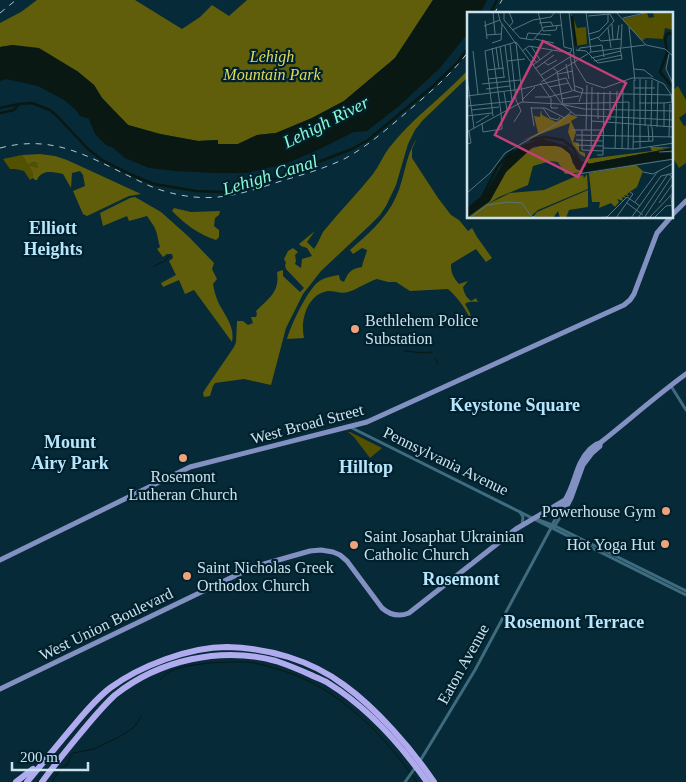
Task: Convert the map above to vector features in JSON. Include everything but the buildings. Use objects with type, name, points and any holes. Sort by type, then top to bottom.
[{"type":"highway","points":[[27,782],[90,706],[109,688],[151,664],[180,654],[225,647],[265,651],[289,657],[324,672],[344,684],[398,735],[434,782]]},
{"type":"highway","points":[[42,782],[94,717],[115,696],[138,680],[158,669],[183,661],[227,655],[251,656],[274,661],[293,667],[328,683],[363,709],[412,760],[427,782]]},
{"type":"highway","points":[[16,782],[31,772],[60,741]]},
{"type":"main road","points":[[674,213],[686,201]]},
{"type":"main road","name":"West Broad Street","points":[[0,560],[190,468],[367,422],[619,307],[628,302],[634,294],[656,236],[668,219]]},
{"type":"main road","points":[[565,504],[581,461],[587,452],[686,374]]},
{"type":"main road","name":"West Union Boulevard","points":[[0,689],[246,570],[314,550],[329,551],[342,556],[385,611],[393,615],[405,614],[522,525],[546,512],[548,509],[559,504],[565,504]]},
{"type":"street","points":[[670,385],[686,410]]},
{"type":"street","name":"Pennsylvania Avenue","points":[[349,427],[520,512],[686,591]]},
{"type":"street","name":"Eaton Avenue","points":[[405,782],[423,758],[475,670],[565,504]]},
{"type":"street","name":"Eaton Avenue","points":[[553,527],[565,504]]},
{"type":"street","points":[[520,512],[523,517],[522,525]]},
{"type":"street","name":"Pennsylvania Avenue","points":[[553,527],[686,595]]},
{"type":"shaded area","points":[[678,86],[686,100],[686,113],[679,118],[684,126],[686,125],[686,163],[679,168],[674,159],[674,89]]},
{"type":"shaded area","points":[[22,155],[28,165],[33,162],[37,163],[39,167],[36,168],[33,178],[30,180],[24,171],[10,169],[3,159]]},
{"type":"shaded area","points":[[348,432],[350,432],[382,448],[370,458]]},
{"type":"green space","name":"Lehigh Mountain Park","points":[[37,0],[135,0],[182,29],[200,17],[212,5],[229,16],[247,0],[433,0],[395,58],[344,101],[312,118],[276,133],[257,135],[238,144],[217,144],[217,140],[198,141],[160,134],[128,125],[102,98],[94,85],[77,71],[13,45],[0,47],[0,23],[21,12]]},
{"type":"green space","points":[[467,71],[467,78],[415,130],[408,144],[396,185],[380,215],[321,271],[303,294],[286,328],[271,385],[244,379],[215,383],[210,396],[204,397],[203,393],[234,347],[237,321],[243,321],[248,325],[253,323],[251,317],[256,317],[256,311],[275,290],[277,272],[283,270],[283,276],[300,292],[304,288],[286,269],[284,259],[288,251],[293,248],[298,252],[295,255],[295,264],[301,268],[302,259],[312,256],[307,248],[299,244],[315,231],[307,242],[314,249],[323,232],[373,174],[398,137]]},
{"type":"green space","points":[[417,138],[412,149],[412,158],[451,215],[459,220],[468,231],[472,228],[492,258],[486,262],[476,249],[451,264],[453,275],[459,284],[468,281],[463,287],[467,296],[471,301],[476,298],[478,302],[465,304],[470,313],[472,323],[462,304],[448,289],[410,291],[396,282],[377,279],[348,292],[328,291],[315,297],[304,316],[304,338],[287,339],[299,310],[308,294],[319,281],[339,275],[340,280],[344,282],[351,271],[362,267],[367,250],[362,248],[353,254],[350,250],[376,226],[392,205],[399,190],[410,152]]},
{"type":"green space","points":[[40,154],[67,160],[141,194],[129,196],[87,216],[83,214],[73,191],[85,186],[83,175],[80,171],[72,173],[71,188],[63,174],[45,173],[35,180],[30,167],[38,167],[37,163],[33,162],[28,165],[22,155]]},
{"type":"green space","points":[[135,197],[161,212],[214,263],[212,269],[217,279],[213,284],[214,289],[219,304],[231,327],[232,342],[194,290],[185,294],[179,280],[163,287],[161,283],[176,275],[169,261],[173,258],[172,254],[167,254],[163,257],[157,249],[160,247],[157,233],[147,216],[129,221],[127,216],[103,226],[100,213]]},
{"type":"green space","points":[[174,208],[191,212],[220,211],[219,215],[215,218],[214,226],[219,230],[219,237],[216,240],[198,232],[172,211]]},
{"type":"water","name":"Lehigh River","points":[[433,0],[487,0],[481,12],[467,12],[467,34],[440,68],[399,106],[367,131],[354,132],[285,164],[246,173],[175,171],[149,168],[125,158],[112,147],[107,146],[95,134],[89,119],[80,116],[64,100],[38,86],[6,79],[0,81],[0,47],[13,45],[39,48],[77,71],[94,85],[102,98],[128,125],[160,134],[198,141],[218,140],[218,144],[238,144],[257,135],[276,133],[312,118],[344,101],[395,58]]},
{"type":"waterway","name":"Lehigh Canal","points":[[491,12],[497,0]]},
{"type":"waterway","name":"Lehigh Canal","points":[[0,108],[32,103],[50,110],[88,149],[102,160],[154,184],[196,191],[223,192],[263,183],[352,149],[368,140],[432,87],[457,63],[467,49]]},
{"type":"waterway","points":[[0,113],[14,110],[18,105]]},
{"type":"waterway","points":[[154,266],[165,261],[169,256]]},
{"type":"waterway","points":[[404,351],[432,352]]},
{"type":"waterway","points":[[435,358],[438,364]]},
{"type":"waterway","points":[[160,680],[163,676],[178,668],[204,663],[228,662],[260,664],[302,678],[322,688],[358,715],[390,747],[417,782]]},
{"type":"waterway","points":[[52,782],[60,769],[68,764],[73,753],[94,749],[119,737],[133,728],[141,716]]},
{"type":"railway","points":[[0,13],[16,0]]},
{"type":"railway","points":[[495,12],[502,0]]},
{"type":"railway","points":[[0,148],[19,144],[53,146],[85,155],[164,191],[194,197],[222,197],[263,187],[321,169],[346,158],[382,133],[429,93],[467,53]]},
{"type":"place","name":"Bethlehem Police Substation","points":[[355,329]]},
{"type":"place","name":"Rosemont Lutheran Church","points":[[183,458]]},
{"type":"place","name":"Powerhouse Gym","points":[[666,511]]},
{"type":"place","name":"Hot Yoga Hut","points":[[665,544]]},
{"type":"place","name":"Saint Josaphat Ukrainian Catholic Church","points":[[354,545]]},
{"type":"place","name":"Saint Nicholas Greek Orthodox Church","points":[[187,576]]},
{"type":"district","name":"Elliott Heights","points":[[53,238]]},
{"type":"district","name":"Keystone Square","points":[[515,405]]},
{"type":"district","name":"Mount Airy Park","points":[[70,452]]},
{"type":"district","name":"Hilltop","points":[[366,467]]},
{"type":"district","name":"Rosemont","points":[[461,579]]},
{"type":"district","name":"Rosemont Terrace","points":[[574,622]]}]
